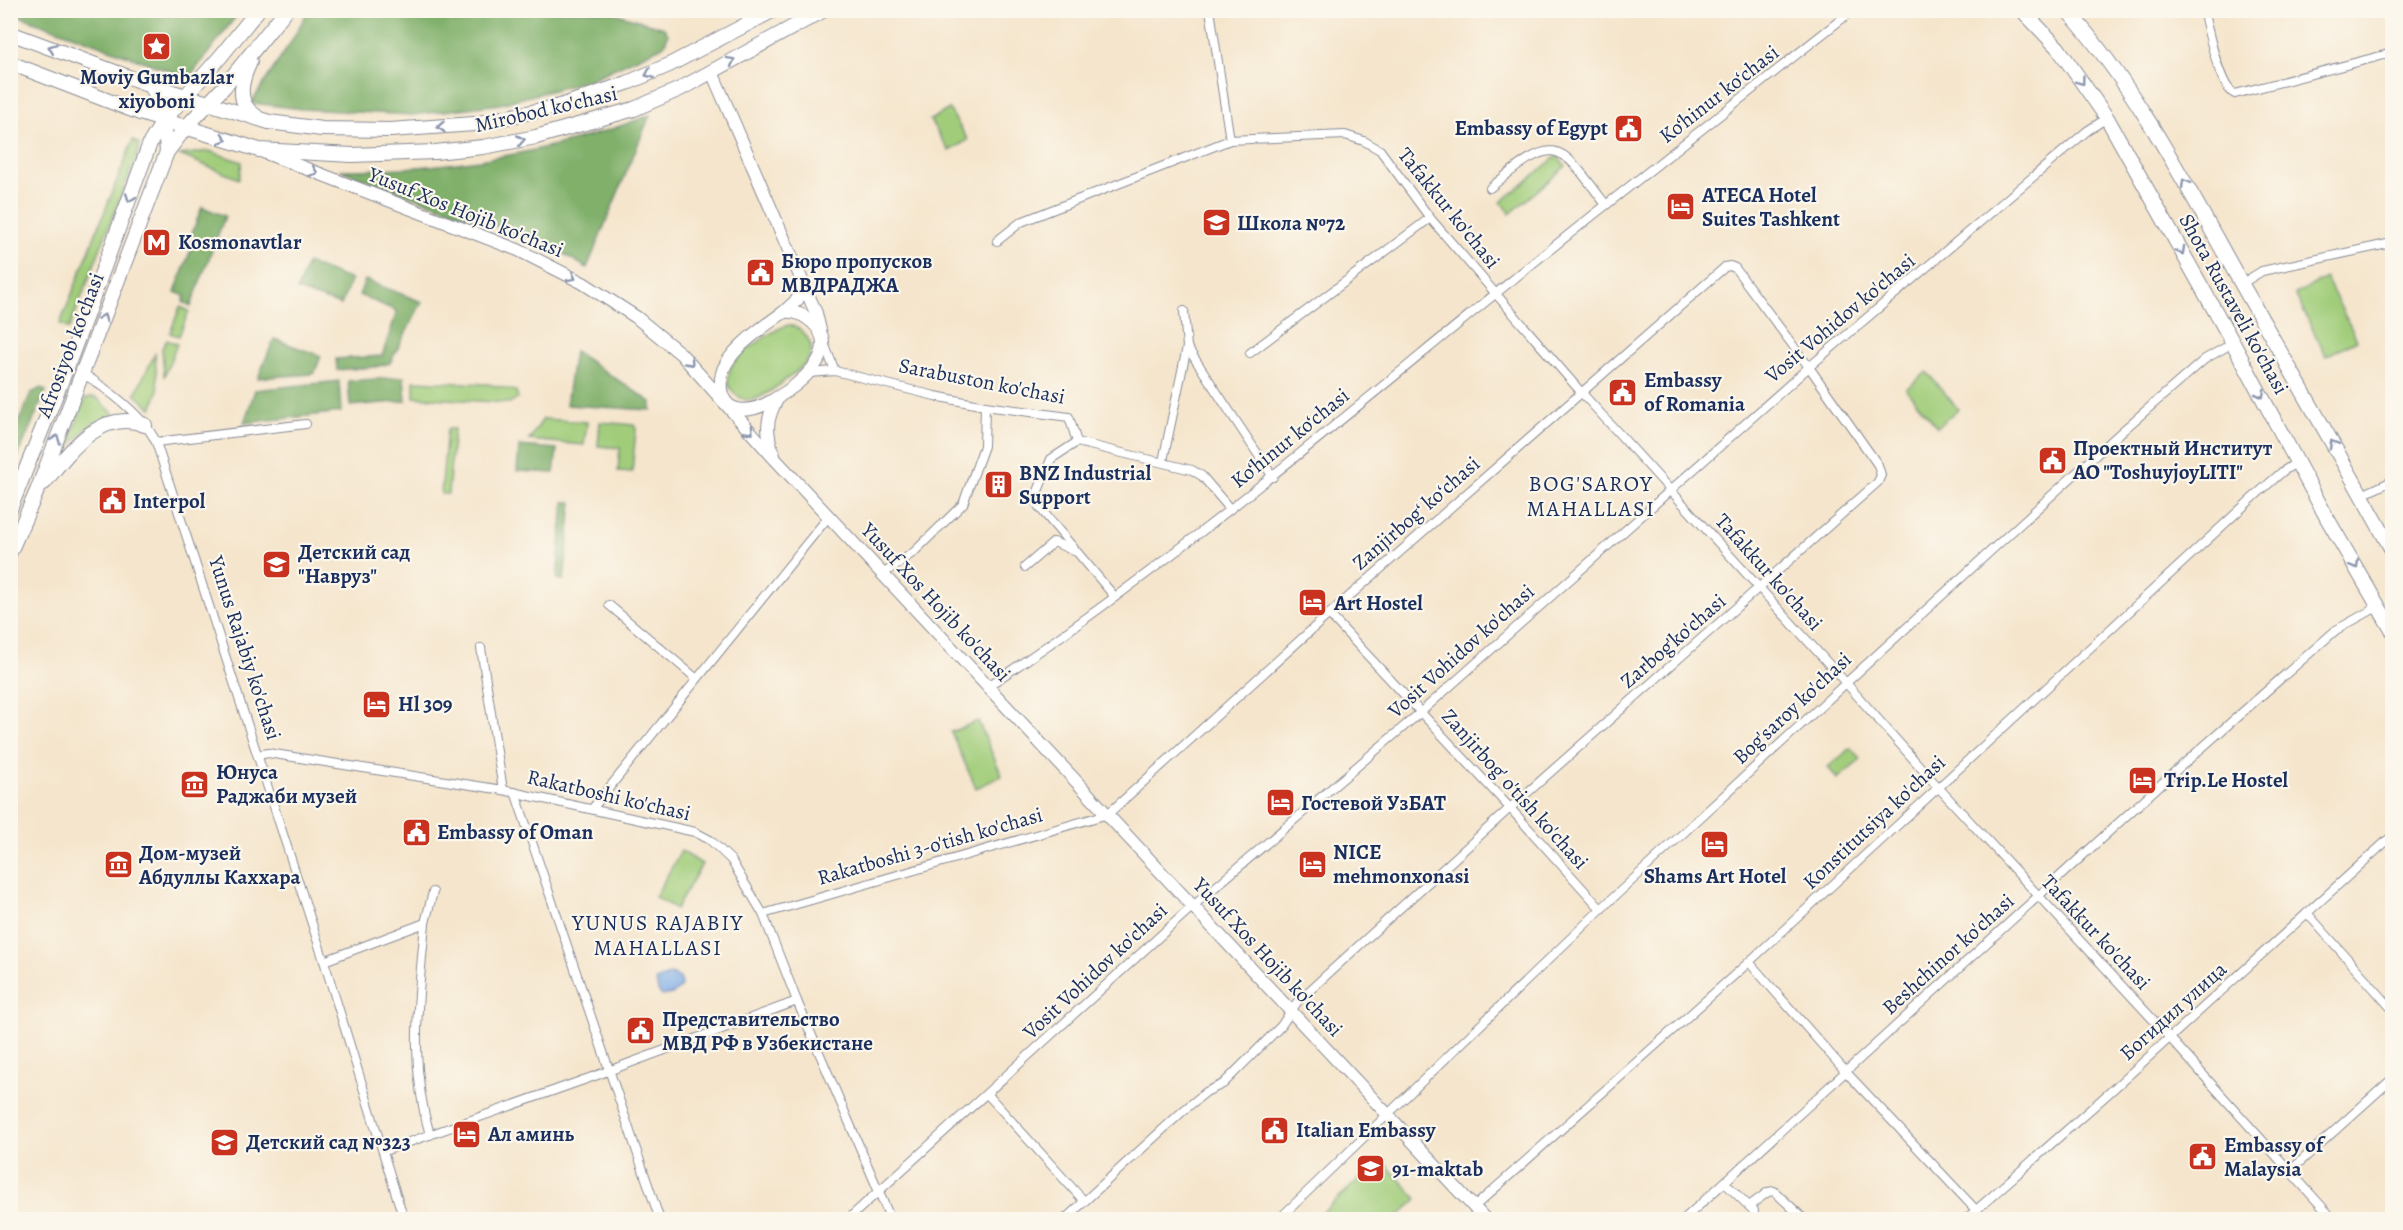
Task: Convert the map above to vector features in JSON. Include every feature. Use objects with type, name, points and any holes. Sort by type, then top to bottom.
[{"type":"main road","name":"Afrosiyob ko'chasi","points":[[10,509],[68,367],[150,143],[164,120],[258,10]]},
{"type":"main road","name":"Afrosiyob ko'chasi","points":[[10,552],[37,491],[166,152],[286,10]]},
{"type":"main road","name":"Mirobod ko'chasi","points":[[10,33],[150,85],[269,122],[322,129],[376,130],[451,126],[501,119],[560,106],[608,90],[669,65],[774,10]]},
{"type":"main road","name":"Mirobod ko'chasi","points":[[10,63],[140,113],[259,150],[377,155],[435,152],[502,144],[565,130],[626,112],[669,95],[824,10]]},
{"type":"main road","name":"Shota Rustaveli ko'chasi","points":[[2022,10],[2058,48],[2107,118],[2392,630]]},
{"type":"main road","name":"Shota Rustaveli ko'chasi","points":[[2067,10],[2094,41],[2131,92],[2392,550]]},
{"type":"main road","points":[[260,43],[244,77],[242,98],[249,112],[269,122]]},
{"type":"main road","points":[[702,48],[816,313],[821,335],[822,351],[819,361],[809,373],[761,407],[738,410],[725,402],[721,389],[721,378],[728,360],[798,299],[801,281]]},
{"type":"main road","name":"Afrosiyob ko'chasi","points":[[150,85],[156,93],[164,120],[166,152]]},
{"type":"main road","points":[[186,96],[186,127]]},
{"type":"main road","points":[[140,113],[149,126],[150,143]]},
{"type":"main road","name":"Yusuf Xos Hojib ko'chasi","points":[[259,150],[518,250],[557,268],[650,326],[681,354],[776,459],[1486,1220]]},
{"type":"main road","points":[[784,312],[800,314],[817,326],[821,335]]},
{"type":"main road","name":"Yunus Rajabiy ko'chasi","points":[[68,367],[82,373]]},
{"type":"main road","points":[[776,459],[767,428],[769,415],[778,397]]},
{"type":"main road","points":[[37,491],[71,451],[97,429],[120,420],[145,425]]},
{"type":"street","points":[[1210,10],[1230,140]]},
{"type":"street","name":"Ko‘hinur ko‘chasi","points":[[988,686],[1114,597],[1273,477],[1494,293],[1853,10]]},
{"type":"street","points":[[2203,10],[2224,81],[2230,92],[2235,94],[2392,53]]},
{"type":"street","name":"Vosit Vohidov ko'chasi","points":[[847,1220],[1193,906],[1421,712],[1809,367],[2088,131],[2107,118]]},
{"type":"street","name":"Tafakkur ko'chasi","points":[[997,241],[1021,222],[1230,140],[1346,135],[1375,147],[1384,155],[1430,218],[1581,392],[2334,1220]]},
{"type":"street","points":[[1490,188],[1531,156],[1546,151],[1559,152],[1573,161],[1606,205]]},
{"type":"street","points":[[1250,353],[1430,218]]},
{"type":"street","points":[[2241,284],[2262,272],[2392,243]]},
{"type":"street","name":"Zarbog'ko'chasi","points":[[1064,1220],[1184,1110],[1206,1092],[1222,1084],[1281,1026],[1298,1001],[1510,808],[1878,482],[1881,475],[1878,465],[1809,367],[1735,268],[1725,267]]},
{"type":"street","name":"Zanjirbogʻ koʻchasi","points":[[1107,814],[1329,614],[1725,267]]},
{"type":"street","points":[[1163,461],[1187,346],[1184,311]]},
{"type":"street","points":[[821,335],[836,371]]},
{"type":"street","name":"Bog'saroy ko'chasi","points":[[1278,1220],[1601,909],[1846,683],[2120,433],[2205,359],[2233,343]]},
{"type":"street","points":[[1187,346],[1273,477]]},
{"type":"street","name":"Sarabuston ko'chasi","points":[[809,373],[836,371],[985,406],[1069,417],[1077,442]]},
{"type":"street","name":"Yunus Rajabiy ko'chasi","points":[[82,373],[101,385],[145,425],[156,442],[324,961],[404,1220]]},
{"type":"street","points":[[883,574],[914,552],[963,504],[984,446],[985,406]]},
{"type":"street","points":[[156,442],[306,424]]},
{"type":"street","points":[[1114,597],[1034,501],[1051,459],[1077,442],[1163,461],[1192,470],[1202,476],[1230,509]]},
{"type":"street","name":"Konstitutsiya ko'chasi","points":[[1474,1207],[1749,962],[2257,494],[2297,462]]},
{"type":"street","points":[[2362,495],[2392,481]]},
{"type":"street","points":[[591,809],[829,516]]},
{"type":"street","points":[[1025,567],[1054,542],[1077,553]]},
{"type":"street","points":[[609,605],[697,679]]},
{"type":"street","name":"Beshchinor ko'chasi","points":[[1683,1220],[2038,896],[2336,630],[2379,606]]},
{"type":"street","name":"Zanjirbog' o'tish ko'chasi","points":[[1329,614],[1601,909]]},
{"type":"street","points":[[481,648],[502,790]]},
{"type":"street","name":"Rakatboshi ko'chasi","points":[[258,755],[268,753],[515,792],[703,836],[730,860],[763,914],[797,1001],[891,1220]]},
{"type":"street","points":[[515,792],[660,1220]]},
{"type":"street","name":"Rakatboshi 3-o'tish ko'chasi","points":[[763,914],[1107,814]]},
{"type":"street","name":"Богидил улица","points":[[1965,1220],[2392,836]]},
{"type":"street","points":[[430,1135],[423,1111],[416,1050],[416,1010],[425,923],[432,892]]},
{"type":"street","points":[[2307,913],[2392,1009]]},
{"type":"street","points":[[324,961],[425,923]]},
{"type":"street","points":[[1749,962],[1846,1072],[1976,1210]]},
{"type":"street","points":[[384,1151],[797,1001]]},
{"type":"street","points":[[2290,1171],[2392,1079]]},
{"type":"street","points":[[987,1094],[1084,1201]]},
{"type":"street","points":[[1725,1183],[1754,1211],[1753,1220]]},
{"type":"street","points":[[1749,1206],[1768,1192],[1774,1191],[1805,1220]]},
{"type":"green space","name":"Moviy Gumbazlar xiyoboni","points":[[11,10],[240,11],[189,78]]},
{"type":"green space","points":[[308,11],[608,11],[664,28],[668,34],[665,44],[661,47],[587,81],[500,104],[412,115],[302,109],[251,103],[291,42]]},
{"type":"green space","points":[[949,109],[968,140],[949,151],[930,120]]},
{"type":"green space","points":[[650,115],[587,268],[557,250],[533,240],[340,170],[419,167],[498,157],[575,140]]},
{"type":"green space","points":[[133,140],[139,144],[139,150],[69,329],[60,324]]},
{"type":"green space","points":[[209,151],[242,162],[239,179],[180,155]]},
{"type":"green space","points":[[1557,156],[1566,166],[1510,214],[1501,202]]},
{"type":"green space","points":[[202,207],[225,216],[191,306],[183,302],[185,296],[175,292],[191,249],[187,246]]},
{"type":"green space","points":[[307,263],[351,280],[341,305],[297,290]]},
{"type":"green space","points":[[2326,278],[2357,340],[2326,356],[2295,294]]},
{"type":"green space","points":[[365,280],[422,302],[390,363],[375,367],[337,370],[336,359],[382,356],[397,311],[359,295]]},
{"type":"green space","points":[[180,307],[189,311],[179,336],[170,333]]},
{"type":"green space","points":[[789,325],[800,329],[808,338],[811,349],[808,360],[796,372],[761,396],[747,400],[734,393],[728,384],[728,375],[736,361],[758,342]]},
{"type":"green space","points":[[274,339],[321,356],[315,372],[258,378]]},
{"type":"green space","points":[[167,340],[177,344],[164,377],[162,348]]},
{"type":"green space","points":[[574,351],[651,402],[651,410],[566,405]]},
{"type":"green space","points":[[155,354],[158,391],[152,409],[135,394]]},
{"type":"green space","points":[[1927,372],[1958,409],[1937,427],[1906,389]]},
{"type":"green space","points":[[404,377],[406,401],[350,406],[348,381]]},
{"type":"green space","points":[[339,381],[341,412],[244,423],[255,390]]},
{"type":"green space","points":[[414,381],[488,384],[516,391],[518,398],[510,403],[414,397]]},
{"type":"green space","points":[[41,388],[46,391],[11,472],[11,440],[31,393]]},
{"type":"green space","points":[[97,398],[114,414],[91,425],[66,449],[85,399]]},
{"type":"green space","points":[[543,419],[587,422],[584,445],[529,440]]},
{"type":"green space","points":[[600,422],[634,425],[636,429],[632,472],[618,471],[620,448],[598,446]]},
{"type":"green space","points":[[447,429],[454,429],[448,494],[441,494]]},
{"type":"green space","points":[[519,446],[557,449],[554,473],[517,471]]},
{"type":"green space","points":[[564,502],[572,502],[564,580],[557,579]]},
{"type":"green space","points":[[978,721],[1002,776],[976,788],[951,732]]},
{"type":"green space","points":[[1851,748],[1861,760],[1837,779],[1828,767]]},
{"type":"green space","points":[[681,851],[702,864],[676,909],[655,897]]},
{"type":"green space","points":[[1381,1159],[1417,1199],[1395,1219],[1326,1219],[1321,1214]]},
{"type":"water","points":[[671,974],[680,978],[681,987],[673,994],[662,996],[658,991],[656,980]]},
{"type":"place","name":"Moviy Gumbazlar xiyoboni","points":[[157,46]]},
{"type":"place","name":"Embassy of Egypt","points":[[1629,128]]},
{"type":"place","name":"ATECA Hotel Suites Tashkent","points":[[1681,207]]},
{"type":"place","name":"Школа №72","points":[[1216,223]]},
{"type":"place","name":"Kosmonavtlar","points":[[157,242]]},
{"type":"place","name":"Бюро пропусков МВДРАДЖА","points":[[760,273]]},
{"type":"place","name":"Embassy of Romania","points":[[1623,392]]},
{"type":"place","name":"Проектный Институт АО \"ToshuyjoyLITI\"","points":[[2052,460]]},
{"type":"place","name":"BNZ Industrial Support","points":[[998,485]]},
{"type":"place","name":"Interpol","points":[[112,501]]},
{"type":"place","name":"Детский сад \"Навруз\"","points":[[277,564]]},
{"type":"place","name":"Art Hostel","points":[[1313,603]]},
{"type":"place","name":"Hl 309","points":[[377,704]]},
{"type":"place","name":"Trip.Le Hostel","points":[[2143,780]]},
{"type":"place","name":"Юнуса Раджаби музей","points":[[195,784]]},
{"type":"place","name":"Гостевой УзБАТ","points":[[1280,803]]},
{"type":"place","name":"Embassy of Oman","points":[[416,832]]},
{"type":"place","name":"Shams Art Hotel","points":[[1715,845]]},
{"type":"place","name":"NICE mehmonxonasi","points":[[1312,864]]},
{"type":"place","name":"Дом-музей Абдуллы Каххара","points":[[118,865]]},
{"type":"place","name":"Представительство МВД РФ в Узбекистане","points":[[641,1031]]},
{"type":"place","name":"Italian Embassy","points":[[1275,1130]]},
{"type":"place","name":"Ал аминь","points":[[467,1134]]},
{"type":"place","name":"Детский сад №323","points":[[225,1142]]},
{"type":"place","name":"Embassy of Malaysia","points":[[2203,1157]]},
{"type":"place","name":"91-maktab","points":[[1371,1169]]},
{"type":"district","name":"BOG'SAROY MAHALLASI","points":[[1591,496]]},
{"type":"district","name":"YUNUS RAJABIY MAHALLASI","points":[[658,934]]}]
